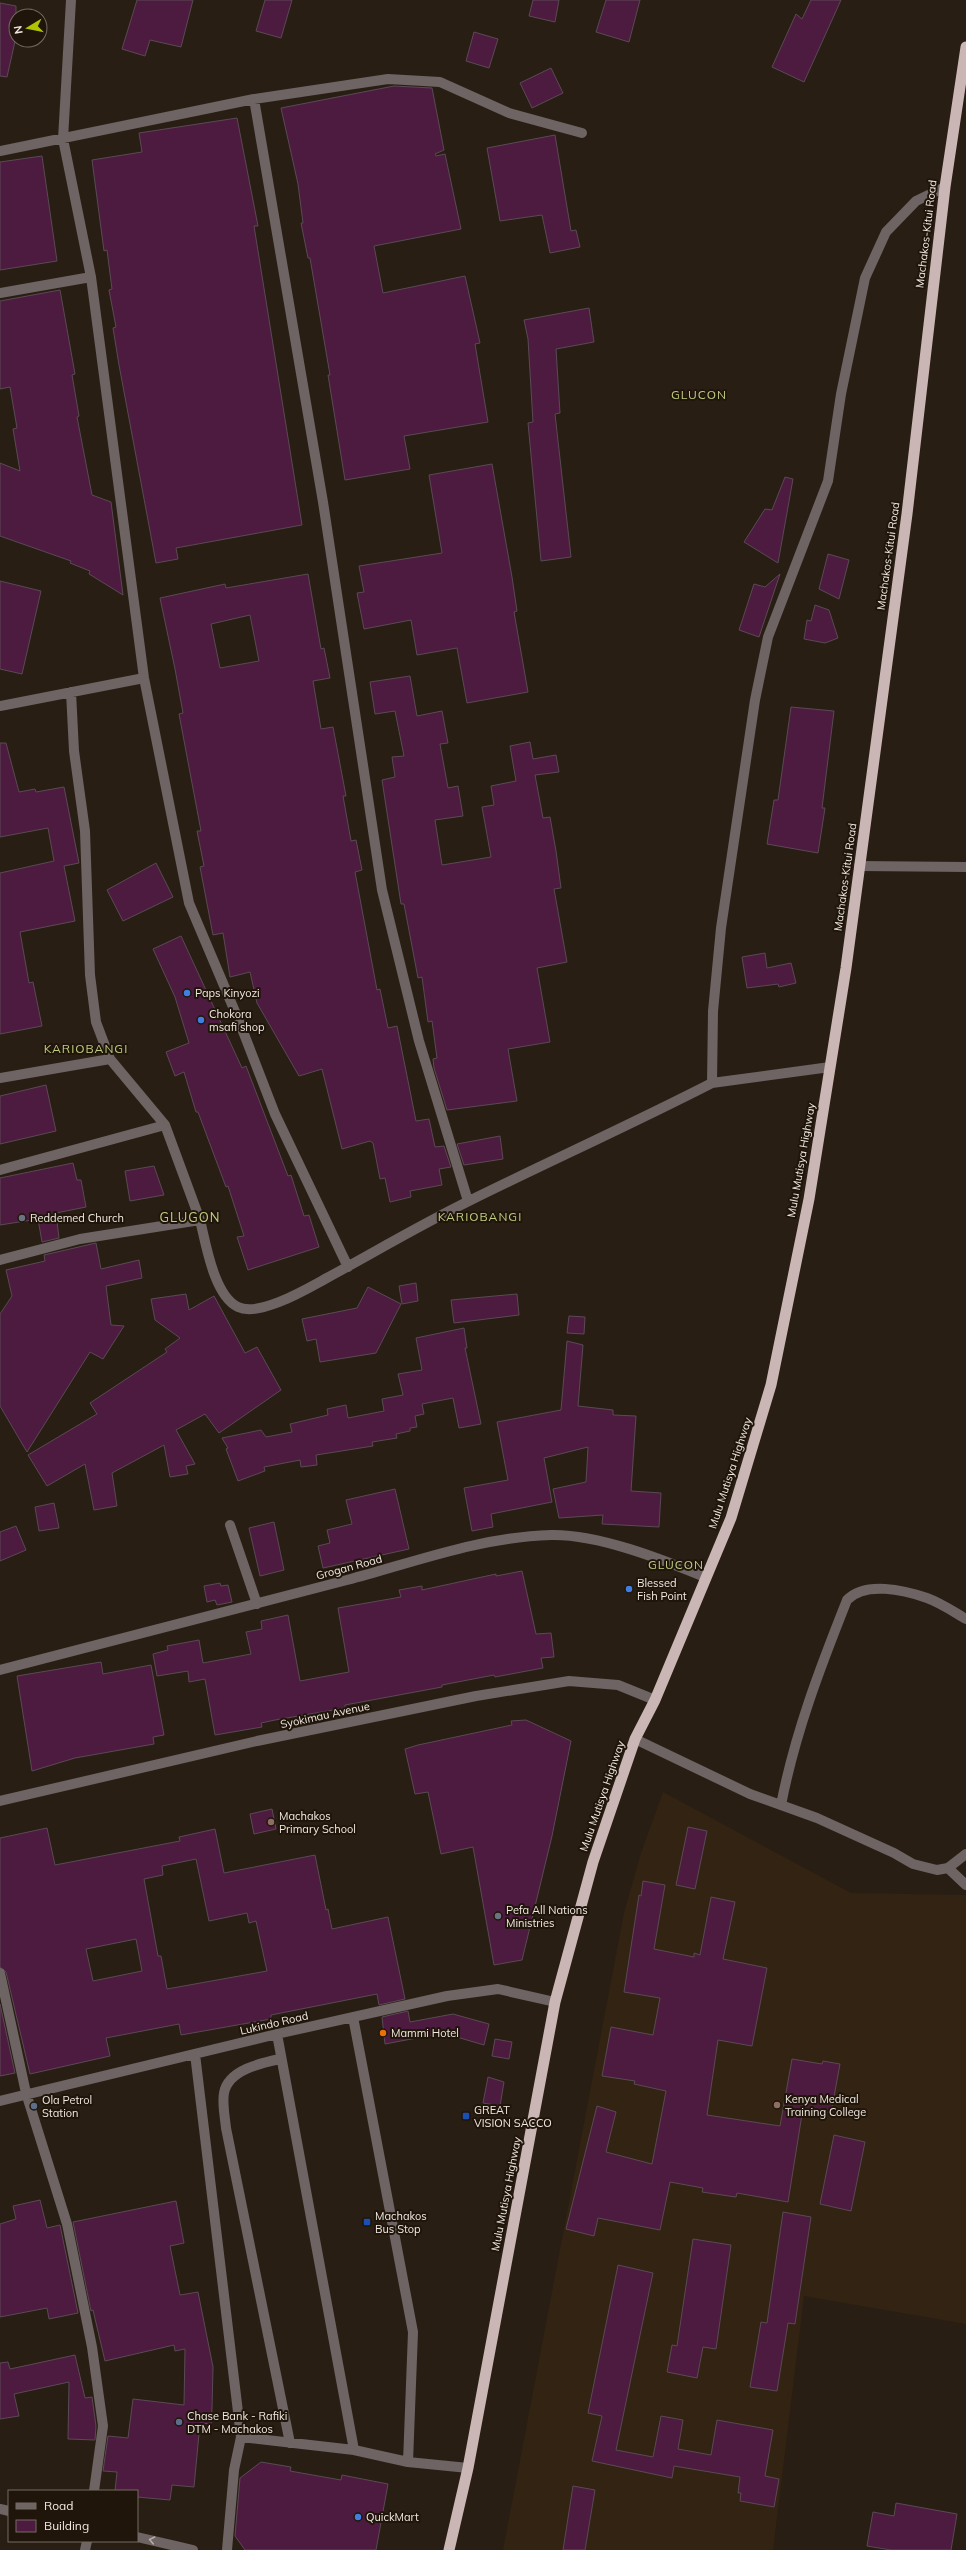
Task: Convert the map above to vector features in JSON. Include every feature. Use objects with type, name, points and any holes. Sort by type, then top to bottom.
[{"type":"highway","name":"Machakos-Kitui Road","points":[[830,1067],[907,514],[944,186],[966,47]]},
{"type":"highway","name":"Mulu Mutisya Highway","points":[[449,2550],[468,2468],[555,2002],[593,1862],[635,1739],[655,1700],[731,1518],[771,1385],[809,1199],[830,1067]]},
{"type":"street","points":[[71,0],[63,140],[91,277],[144,678],[189,903],[239,1021],[275,1114],[348,1267]]},
{"type":"street","points":[[0,151],[63,140],[254,99],[388,79],[440,82],[509,113],[582,133]]},
{"type":"street","points":[[254,99],[323,502],[382,890],[419,1040],[468,1202]]},
{"type":"street","points":[[712,1083],[713,1011],[721,928],[755,700],[768,637],[828,481],[840,394],[865,278],[886,232],[916,201],[944,186]]},
{"type":"street","points":[[0,293],[91,277]]},
{"type":"street","points":[[0,706],[144,678]]},
{"type":"street","points":[[71,692],[74,751],[86,831],[90,975],[96,1022],[110,1058],[165,1125],[200,1220],[211,1264],[226,1300],[238,1307],[252,1310],[268,1306],[348,1267],[468,1202],[598,1141],[712,1083],[830,1067]]},
{"type":"street","points":[[859,866],[966,867]]},
{"type":"street","points":[[0,1078],[110,1058]]},
{"type":"street","points":[[0,1170],[165,1125]]},
{"type":"street","points":[[0,1260],[80,1239],[200,1220]]},
{"type":"street","points":[[230,1525],[257,1604]]},
{"type":"street","name":"Grogan Road","points":[[0,1670],[257,1604],[480,1542],[551,1535],[584,1538],[665,1561],[705,1578]]},
{"type":"street","points":[[781,1805],[787,1772],[808,1699],[847,1600],[854,1592],[868,1589],[902,1592],[928,1598],[966,1619]]},
{"type":"street","name":"Syokimau Avenue","points":[[0,1801],[257,1741],[476,1696],[569,1681],[618,1685],[655,1700]]},
{"type":"street","points":[[635,1739],[750,1794],[817,1818],[894,1853],[913,1864],[937,1870],[948,1868],[966,1854]]},
{"type":"street","points":[[948,1868],[966,1885]]},
{"type":"street","points":[[0,1973],[26,2093],[67,2224],[92,2347],[103,2426],[94,2490]]},
{"type":"street","name":"Lukindo Road","points":[[0,2101],[26,2093],[276,2034],[447,1996],[498,1989],[555,2002]]},
{"type":"street","points":[[353,2017],[413,2332],[408,2462]]},
{"type":"street","points":[[276,2034],[354,2450]]},
{"type":"street","points":[[195,2054],[241,2437],[234,2470],[227,2550]]},
{"type":"street","points":[[280,2059],[254,2065],[234,2077],[224,2093],[226,2128],[290,2443]]},
{"type":"street","points":[[241,2437],[354,2450],[408,2462],[468,2468]]},
{"type":"street","points":[[138,2537],[193,2550]]},
{"type":"shaded area","name":"Kenya Medical Training College","points":[[663,1792],[851,1893],[966,1895],[966,2324],[804,2296],[773,2550],[503,2550],[624,1913],[641,1853]]},
{"type":"building","points":[[137,0],[193,0],[181,47],[150,40],[145,56],[122,49]]},
{"type":"building","points":[[265,0],[292,0],[281,38],[256,31]]},
{"type":"building","points":[[533,0],[559,0],[555,22],[529,16]]},
{"type":"building","points":[[606,0],[640,0],[629,42],[596,32]]},
{"type":"building","points":[[811,0],[841,0],[804,82],[772,67],[796,14],[802,19]]},
{"type":"building","points":[[0,3],[16,6],[16,8],[8,8],[8,48],[14,48],[7,77],[0,76]]},
{"type":"building","points":[[474,32],[498,39],[489,68],[466,61]]},
{"type":"building","points":[[551,68],[563,93],[532,108],[520,83]]},
{"type":"building","points":[[394,86],[432,88],[444,150],[435,154],[436,156],[445,154],[461,229],[374,246],[383,293],[465,276],[480,343],[475,344],[488,422],[404,436],[410,469],[345,480],[328,375],[330,375],[310,258],[308,258],[301,223],[303,223],[298,184],[281,108]]},
{"type":"building","points":[[237,118],[258,226],[254,226],[302,525],[176,548],[178,559],[156,563],[113,328],[116,327],[109,290],[112,289],[107,250],[104,251],[92,160],[142,152],[139,133]]},
{"type":"building","points":[[555,135],[571,231],[576,230],[580,247],[550,253],[542,215],[500,221],[487,148]]},
{"type":"building","points":[[42,156],[57,261],[0,270],[0,162]]},
{"type":"building","points":[[60,290],[75,374],[72,375],[79,416],[77,417],[92,495],[111,502],[123,595],[89,574],[90,571],[70,563],[71,561],[0,536],[0,463],[20,471],[13,429],[17,428],[10,387],[0,389],[0,301]]},
{"type":"building","points":[[589,308],[594,342],[556,349],[560,413],[555,414],[571,557],[541,561],[528,423],[533,422],[528,339],[524,320]]},
{"type":"building","points":[[492,464],[512,577],[517,611],[514,612],[528,692],[467,703],[457,648],[417,655],[411,620],[364,629],[357,593],[364,592],[359,566],[442,553],[429,475]]},
{"type":"building","points":[[785,477],[793,479],[778,563],[744,542],[765,509],[772,510]]},
{"type":"building","points":[[828,554],[849,560],[839,599],[819,589]]},
{"type":"building","points":[[308,574],[321,649],[324,648],[330,678],[313,681],[321,729],[333,727],[346,796],[343,796],[351,841],[356,840],[362,870],[355,872],[377,990],[380,989],[388,1028],[397,1026],[416,1121],[429,1119],[435,1147],[444,1146],[451,1167],[439,1169],[442,1185],[410,1191],[411,1197],[390,1202],[385,1178],[380,1179],[373,1143],[370,1141],[342,1149],[322,1069],[299,1076],[257,1003],[250,972],[230,977],[223,933],[213,935],[200,867],[204,866],[197,831],[201,831],[179,714],[183,713],[160,598],[225,584],[226,588]],"holes":[[[250,615],[259,661],[220,668],[211,624]]]},
{"type":"building","points":[[780,574],[759,637],[739,630],[754,584],[765,587]]},
{"type":"building","points":[[0,581],[41,591],[22,674],[0,669]]},
{"type":"building","points":[[815,605],[829,610],[838,638],[825,643],[804,639],[807,620],[811,621]]},
{"type":"building","points":[[410,676],[417,716],[442,711],[448,743],[440,744],[448,788],[458,786],[463,816],[435,820],[442,865],[491,857],[482,807],[494,805],[491,786],[516,781],[510,746],[530,742],[533,759],[556,755],[559,772],[535,775],[543,818],[550,817],[556,851],[561,888],[554,889],[567,962],[537,968],[550,1042],[508,1049],[517,1101],[447,1110],[434,1068],[433,1059],[437,1058],[432,1021],[428,1022],[422,977],[418,978],[404,904],[401,904],[382,780],[395,777],[392,757],[404,756],[395,711],[375,714],[370,682]]},
{"type":"building","points":[[791,707],[834,711],[822,808],[825,808],[818,853],[767,844],[774,800],[778,800]]},
{"type":"building","points":[[0,743],[6,743],[19,792],[35,789],[36,792],[64,787],[79,863],[64,866],[75,921],[20,932],[29,983],[33,982],[42,1026],[0,1034],[0,873],[54,861],[48,828],[0,837]]},
{"type":"building","points":[[156,863],[173,897],[123,921],[107,890]]},
{"type":"building","points":[[181,936],[242,1068],[246,1066],[288,1176],[291,1175],[304,1216],[309,1215],[319,1247],[248,1270],[237,1237],[244,1236],[228,1186],[226,1187],[198,1112],[196,1112],[184,1072],[175,1076],[166,1052],[189,1043],[175,997],[153,949]]},
{"type":"building","points":[[765,953],[767,968],[791,963],[796,983],[779,987],[778,984],[747,988],[742,957]]},
{"type":"building","points":[[46,1085],[56,1131],[0,1144],[0,1096]]},
{"type":"building","points":[[500,1136],[503,1159],[464,1165],[457,1144]]},
{"type":"building","points":[[73,1163],[77,1180],[81,1180],[86,1207],[56,1213],[59,1238],[42,1242],[38,1219],[0,1225],[0,1178]]},
{"type":"building","points":[[154,1166],[164,1195],[130,1201],[125,1171]]},
{"type":"building","points":[[96,1243],[101,1269],[139,1260],[142,1278],[106,1286],[111,1325],[124,1326],[103,1359],[90,1352],[27,1452],[0,1406],[0,1314],[12,1296],[6,1270],[45,1261],[44,1255]]},
{"type":"building","points":[[416,1283],[418,1301],[402,1304],[399,1286]]},
{"type":"building","points":[[368,1287],[401,1304],[376,1353],[320,1362],[316,1339],[307,1341],[302,1319],[357,1308]]},
{"type":"building","points":[[186,1294],[189,1310],[214,1296],[245,1353],[257,1347],[281,1390],[219,1433],[205,1414],[176,1430],[195,1464],[186,1466],[188,1474],[170,1477],[164,1445],[112,1473],[117,1506],[94,1510],[85,1464],[47,1486],[28,1455],[97,1414],[90,1403],[167,1352],[165,1349],[180,1338],[155,1320],[151,1299]]},
{"type":"building","points":[[517,1294],[519,1315],[454,1323],[451,1300]]},
{"type":"building","points":[[569,1316],[585,1317],[584,1334],[567,1333]]},
{"type":"building","points":[[464,1328],[467,1348],[465,1348],[481,1424],[459,1428],[453,1398],[422,1404],[424,1414],[415,1416],[417,1427],[410,1428],[410,1431],[396,1434],[397,1438],[372,1442],[373,1446],[316,1455],[317,1465],[301,1467],[300,1460],[264,1467],[265,1471],[238,1481],[226,1449],[228,1448],[222,1438],[261,1430],[266,1437],[292,1432],[290,1424],[328,1415],[327,1409],[346,1405],[348,1418],[384,1411],[382,1399],[403,1395],[398,1374],[422,1370],[416,1338]]},
{"type":"building","points":[[567,1341],[583,1345],[578,1406],[613,1410],[613,1415],[636,1416],[631,1491],[661,1493],[659,1527],[602,1524],[603,1515],[559,1518],[553,1489],[586,1482],[588,1447],[544,1458],[552,1502],[491,1514],[493,1527],[472,1531],[464,1488],[508,1480],[497,1422],[561,1410]]},
{"type":"building","points":[[395,1489],[409,1549],[323,1568],[318,1546],[330,1543],[327,1530],[352,1524],[346,1500]]},
{"type":"building","points":[[54,1503],[59,1528],[39,1531],[35,1507]]},
{"type":"building","points":[[274,1522],[284,1570],[260,1576],[249,1528]]},
{"type":"building","points":[[16,1526],[26,1550],[0,1561],[0,1532]]},
{"type":"building","points":[[522,1571],[536,1634],[551,1633],[554,1657],[541,1658],[543,1668],[495,1677],[494,1675],[442,1685],[442,1687],[345,1705],[345,1708],[261,1723],[262,1727],[215,1735],[205,1679],[189,1682],[188,1671],[157,1676],[153,1654],[168,1650],[167,1646],[199,1640],[203,1663],[251,1654],[246,1632],[262,1629],[261,1621],[288,1615],[300,1681],[349,1672],[338,1608],[401,1597],[399,1590],[422,1586],[422,1590],[496,1574],[496,1576]]},
{"type":"building","points":[[220,1583],[221,1586],[228,1585],[232,1602],[217,1605],[215,1600],[207,1602],[204,1586]]},
{"type":"building","points":[[101,1662],[103,1674],[151,1665],[164,1735],[153,1737],[154,1744],[75,1758],[32,1771],[17,1676]]},
{"type":"building","points":[[526,1720],[571,1741],[552,1836],[522,1960],[494,1965],[473,1847],[441,1854],[428,1792],[415,1794],[405,1749],[512,1725],[511,1721]]},
{"type":"building","points":[[272,1809],[276,1829],[254,1834],[250,1814]]},
{"type":"building","points":[[688,1827],[707,1831],[695,1889],[676,1885]]},
{"type":"building","points":[[47,1828],[55,1865],[180,1841],[179,1837],[215,1829],[224,1873],[315,1855],[326,1910],[328,1909],[332,1929],[388,1917],[405,1999],[379,2005],[377,1994],[271,2015],[271,2019],[181,2035],[179,2024],[106,2038],[110,2056],[30,2074],[6,1972],[0,1967],[0,1838]],"holes":[[[196,1859],[209,1921],[247,1913],[249,1923],[256,1921],[267,1971],[167,1989],[161,1956],[158,1956],[144,1879],[163,1875],[162,1866]],[[136,1939],[142,1971],[93,1981],[86,1949]]]},
{"type":"building","points":[[643,1881],[665,1885],[654,1949],[694,1957],[694,1953],[700,1955],[711,1897],[735,1902],[723,1959],[767,1968],[752,2046],[718,2040],[707,2115],[780,2126],[792,2059],[822,2064],[823,2061],[840,2064],[831,2113],[803,2108],[788,2202],[737,2193],[736,2197],[702,2192],[703,2188],[670,2182],[660,2230],[598,2218],[594,2236],[566,2229],[597,2106],[616,2112],[606,2152],[652,2164],[666,2091],[634,2084],[635,2081],[602,2076],[611,2027],[653,2035],[660,1998],[624,1992],[639,1895],[641,1896]]},
{"type":"building","points":[[0,2004],[15,2073],[0,2076]]},
{"type":"building","points":[[408,2011],[410,2022],[453,2014],[489,2024],[484,2045],[443,2033],[385,2044],[382,2017]]},
{"type":"building","points":[[495,2039],[512,2042],[509,2059],[492,2056]]},
{"type":"building","points":[[488,2077],[504,2082],[500,2106],[483,2103]]},
{"type":"building","points":[[834,2135],[865,2142],[851,2211],[820,2204]]},
{"type":"building","points":[[40,2200],[47,2228],[60,2225],[78,2313],[49,2319],[47,2308],[0,2317],[0,2224],[16,2219],[13,2206]]},
{"type":"building","points":[[176,2201],[184,2243],[170,2246],[180,2295],[198,2292],[213,2367],[211,2424],[200,2423],[194,2487],[172,2485],[170,2500],[138,2497],[138,2490],[115,2490],[117,2472],[103,2471],[108,2436],[128,2438],[133,2399],[184,2405],[185,2349],[175,2351],[174,2345],[105,2361],[93,2310],[91,2311],[73,2222]]},
{"type":"building","points":[[783,2212],[811,2217],[795,2324],[788,2323],[777,2391],[750,2387],[761,2322],[767,2323]]},
{"type":"building","points":[[693,2239],[731,2245],[716,2349],[703,2347],[697,2378],[667,2372],[672,2345],[677,2346]]},
{"type":"building","points":[[618,2265],[653,2273],[616,2450],[653,2457],[661,2416],[683,2420],[678,2449],[711,2455],[717,2420],[773,2430],[765,2476],[779,2479],[774,2507],[740,2501],[741,2493],[738,2493],[740,2477],[674,2466],[672,2478],[592,2461],[602,2416],[588,2413]]},
{"type":"building","points":[[75,2355],[85,2398],[92,2397],[96,2426],[95,2440],[68,2439],[69,2382],[14,2394],[19,2416],[0,2419],[0,2363],[8,2362],[10,2369]]},
{"type":"building","points":[[261,2462],[291,2467],[290,2471],[341,2480],[342,2475],[388,2484],[376,2550],[245,2550],[235,2536],[240,2478]]},
{"type":"building","points":[[573,2486],[595,2490],[585,2550],[563,2550]]},
{"type":"building","points":[[896,2503],[957,2514],[951,2550],[891,2550],[867,2546],[873,2512],[894,2516]]},
{"type":"place","name":"Paps Kinyozi","points":[[187,993]]},
{"type":"place","name":"Chokora msafi shop","points":[[201,1020]]},
{"type":"place","name":"Reddemed Church","points":[[22,1218]]},
{"type":"place","name":"Blessed Fish Point","points":[[629,1589]]},
{"type":"place","name":"Machakos Primary School","points":[[271,1822]]},
{"type":"place","name":"Pefa All Nations Ministries","points":[[498,1916]]},
{"type":"place","name":"Mammi Hotel","points":[[383,2033]]},
{"type":"place","name":"Kenya Medical Training College","points":[[777,2105]]},
{"type":"place","name":"Ola Petrol Station","points":[[34,2106]]},
{"type":"place","name":"GREAT VISION SACCO","points":[[466,2116]]},
{"type":"place","name":"Machakos Bus Stop","points":[[367,2222]]},
{"type":"place","name":"Chase Bank - Rafiki DTM - Machakos","points":[[179,2422]]},
{"type":"place","name":"QuickMart","points":[[358,2517]]},
{"type":"district","name":"GLUCON","points":[[699,394]]},
{"type":"district","name":"KARIOBANGI","points":[[86,1048]]},
{"type":"district","name":"KARIOBANGI","points":[[480,1216]]},
{"type":"district","name":"GLUGON","points":[[190,1217]]},
{"type":"district","name":"GLUCON","points":[[676,1564]]}]
